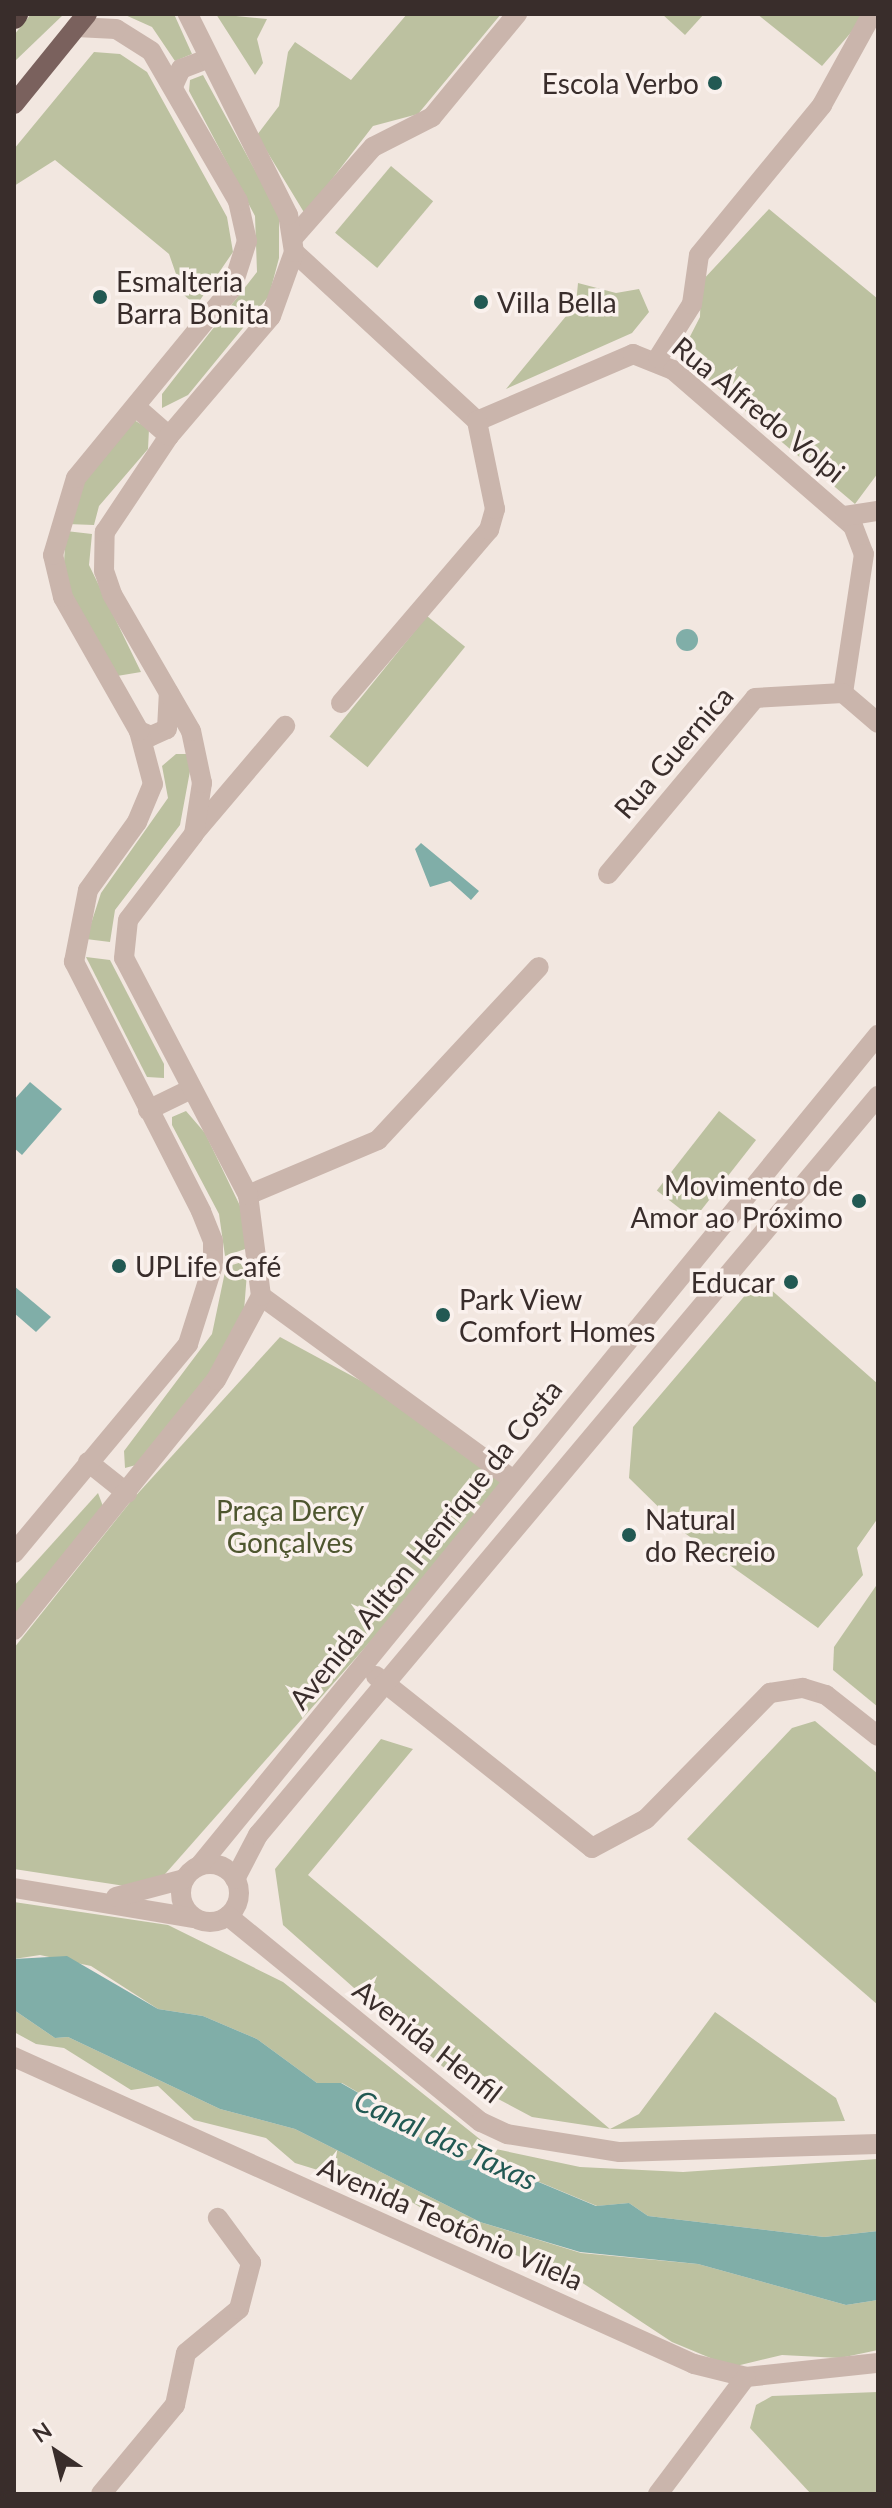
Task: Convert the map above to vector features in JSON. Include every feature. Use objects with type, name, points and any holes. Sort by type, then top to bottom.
[{"type":"main road","points":[[14,104],[81,20]]},
{"type":"main road","points":[[14,83],[43,68]]},
{"type":"street","points":[[188,14],[250,132],[294,245],[477,421],[495,509],[489,530],[341,703]]},
{"type":"street","points":[[194,834],[201,801],[198,756],[169,690],[112,594],[103,550],[118,505],[169,436],[271,316],[294,245],[373,147],[432,117],[517,14]]},
{"type":"street","points":[[658,358],[692,304],[699,255],[822,105],[872,14]]},
{"type":"street","points":[[14,1553],[188,1344],[210,1291],[213,1241],[148,1110],[79,982],[72,944],[88,890],[153,784],[139,731],[63,597],[53,555],[76,478],[136,407],[245,261],[238,201],[174,84],[135,37],[81,20]]},
{"type":"street","points":[[174,84],[181,69],[209,58]]},
{"type":"street","name":"Rua Alfredo Volpi","points":[[477,421],[614,359],[658,358],[845,516],[871,546],[843,693]]},
{"type":"street","points":[[136,407],[169,436]]},
{"type":"street","points":[[845,516],[878,511]]},
{"type":"street","points":[[139,731],[151,736],[167,729],[169,690]]},
{"type":"street","points":[[843,693],[878,723]]},
{"type":"street","name":"Rua Guernica","points":[[608,874],[755,698],[843,693]]},
{"type":"street","points":[[14,1630],[127,1493],[243,1342],[261,1296],[248,1195],[124,958],[124,937],[194,834],[285,726]]},
{"type":"street","points":[[248,1195],[378,1140],[539,967]]},
{"type":"street","name":"Avenida Ailton Henrique da Costa","points":[[192,1872],[364,1666],[878,1035]]},
{"type":"street","points":[[148,1110],[191,1089]]},
{"type":"street","name":"Avenida Ailton Henrique da Costa","points":[[237,1884],[258,1835],[387,1685],[878,1096]]},
{"type":"street","points":[[261,1296],[513,1480]]},
{"type":"street","points":[[653,1309],[683,1331]]},
{"type":"street","points":[[88,1462],[127,1493]]},
{"type":"street","points":[[364,1666],[592,1848],[646,1819],[754,1703],[803,1688],[837,1702],[878,1736]]},
{"type":"street","points":[[321,1716],[343,1734]]},
{"type":"street","points":[[100,1899],[220,1866],[237,1884],[250,1936]]},
{"type":"street","points":[[192,1872],[180,1900],[193,1918]]},
{"type":"street","points":[[14,1888],[100,1899],[193,1918],[228,1916],[237,1884]]},
{"type":"street","name":"Avenida Henfil","points":[[228,1916],[481,2122],[507,2134],[620,2152],[878,2144]]},
{"type":"street","name":"Avenida Teotônio Vilela","points":[[14,2057],[694,2364],[746,2377],[878,2363]]},
{"type":"street","points":[[101,2494],[175,2405],[186,2353],[239,2309],[251,2263],[218,2218]]},
{"type":"street","points":[[658,2494],[746,2377]]},
{"type":"green space","points":[[31,14],[64,14],[14,62],[14,35]]},
{"type":"green space","points":[[123,14],[174,14],[192,54],[175,61],[152,27]]},
{"type":"green space","points":[[216,14],[267,19],[257,39],[263,63],[255,75]]},
{"type":"green space","points":[[407,14],[501,14],[418,114],[373,126],[305,214],[257,135],[279,106],[288,52],[295,42],[351,80]]},
{"type":"green space","points":[[662,14],[704,14],[685,35]]},
{"type":"green space","points":[[757,14],[867,14],[822,66]]},
{"type":"green space","points":[[94,52],[120,54],[147,72],[227,217],[233,252],[196,306],[183,294],[169,254],[55,160],[14,186],[14,149]]},
{"type":"green space","points":[[203,75],[279,214],[279,258],[269,296],[188,395],[162,408],[162,394],[257,272],[255,216],[189,91],[190,80]]},
{"type":"green space","points":[[391,166],[433,201],[377,268],[335,233]]},
{"type":"green space","points":[[769,209],[878,299],[878,473],[855,504],[680,356],[700,317],[701,282]]},
{"type":"green space","points":[[578,283],[616,293],[639,289],[649,312],[632,333],[506,389],[576,304]]},
{"type":"green space","points":[[134,420],[149,429],[148,449],[99,506],[94,525],[67,524],[81,480]]},
{"type":"green space","points":[[66,531],[92,534],[89,565],[141,672],[117,676],[63,578]]},
{"type":"green space","points":[[427,616],[465,647],[368,767],[329,736]]},
{"type":"green space","points":[[176,754],[187,754],[190,771],[180,825],[115,910],[110,942],[86,939],[101,893],[168,798],[162,766]]},
{"type":"green space","points":[[86,957],[110,960],[164,1064],[164,1078],[147,1077]]},
{"type":"green space","points":[[186,1111],[205,1133],[242,1210],[248,1248],[225,1256],[219,1214],[172,1125],[172,1117]]},
{"type":"green space","points":[[719,1111],[756,1140],[694,1220],[657,1191]]},
{"type":"green space","points":[[248,1260],[244,1311],[209,1376],[136,1465],[125,1468],[124,1451],[212,1334],[226,1267]]},
{"type":"green space","points":[[759,1279],[878,1384],[878,1518],[857,1548],[863,1575],[818,1628],[686,1534],[629,1478],[633,1427]]},
{"type":"green space","name":"Praça Dercy Gonçalves","points":[[280,1337],[389,1396],[513,1480],[151,1890],[14,1869],[14,1648],[131,1501]]},
{"type":"green space","points":[[98,1493],[104,1509],[14,1618],[14,1586]]},
{"type":"green space","points":[[878,1583],[878,1707],[833,1670],[834,1647]]},
{"type":"green space","points":[[815,1721],[878,1774],[878,2005],[687,1839],[792,1728]]},
{"type":"green space","points":[[381,1739],[413,1749],[308,1875],[610,2129],[532,2117],[451,2074],[283,1925],[275,1869]]},
{"type":"green space","points":[[14,1902],[168,1925],[283,1982],[491,2148],[580,2167],[683,2172],[878,2159],[878,2231],[824,2237],[648,2216],[629,2203],[597,2206],[479,2157],[463,2161],[429,2147],[397,2115],[342,2083],[317,2083],[257,2039],[203,2016],[158,2009],[91,1966],[40,1955],[14,1959]]},
{"type":"green space","points":[[14,2010],[55,2038],[68,2037],[220,2109],[295,2129],[480,2222],[581,2253],[698,2264],[846,2305],[878,2300],[878,2350],[840,2358],[782,2355],[732,2367],[672,2342],[578,2280],[463,2234],[402,2196],[295,2163],[266,2138],[194,2120],[158,2086],[131,2090],[64,2048],[36,2044],[14,2032]]},
{"type":"green space","points":[[715,2012],[836,2098],[845,2121],[611,2129],[639,2114]]},
{"type":"green space","points":[[878,2392],[878,2494],[811,2494],[750,2428],[756,2405],[772,2396]]},
{"type":"water","points":[[683,629],[691,629],[698,640],[691,651],[683,651],[676,644],[676,636]]},
{"type":"water","points":[[421,843],[479,891],[471,900],[450,881],[430,887],[415,849]]},
{"type":"water","points":[[30,1082],[62,1109],[22,1155],[14,1148],[14,1100]]},
{"type":"water","points":[[14,1286],[51,1317],[36,1332],[14,1313]]},
{"type":"water","points":[[67,1956],[158,2009],[203,2016],[257,2039],[317,2083],[341,2083],[397,2115],[429,2147],[463,2161],[479,2157],[596,2206],[629,2203],[648,2216],[824,2237],[878,2231],[878,2300],[846,2305],[698,2264],[580,2252],[480,2222],[295,2129],[220,2109],[68,2037],[55,2038],[14,2010],[14,1959]]},
{"type":"place","name":"Escola Verbo","points":[[715,83]]},
{"type":"place","name":"Esmalteria Barra Bonita","points":[[100,297]]},
{"type":"place","name":"Villa Bella","points":[[481,302]]},
{"type":"place","name":"Movimento de Amor ao Próximo","points":[[859,1201]]},
{"type":"place","name":"UPLife Café","points":[[119,1266]]},
{"type":"place","name":"Educar","points":[[791,1282]]},
{"type":"place","name":"Park View Comfort Homes","points":[[443,1315]]},
{"type":"place","name":"Natural do Recreio","points":[[629,1535]]},
{"type":"water label","name":"Canal das Taxas","points":[[446,2139]]}]
